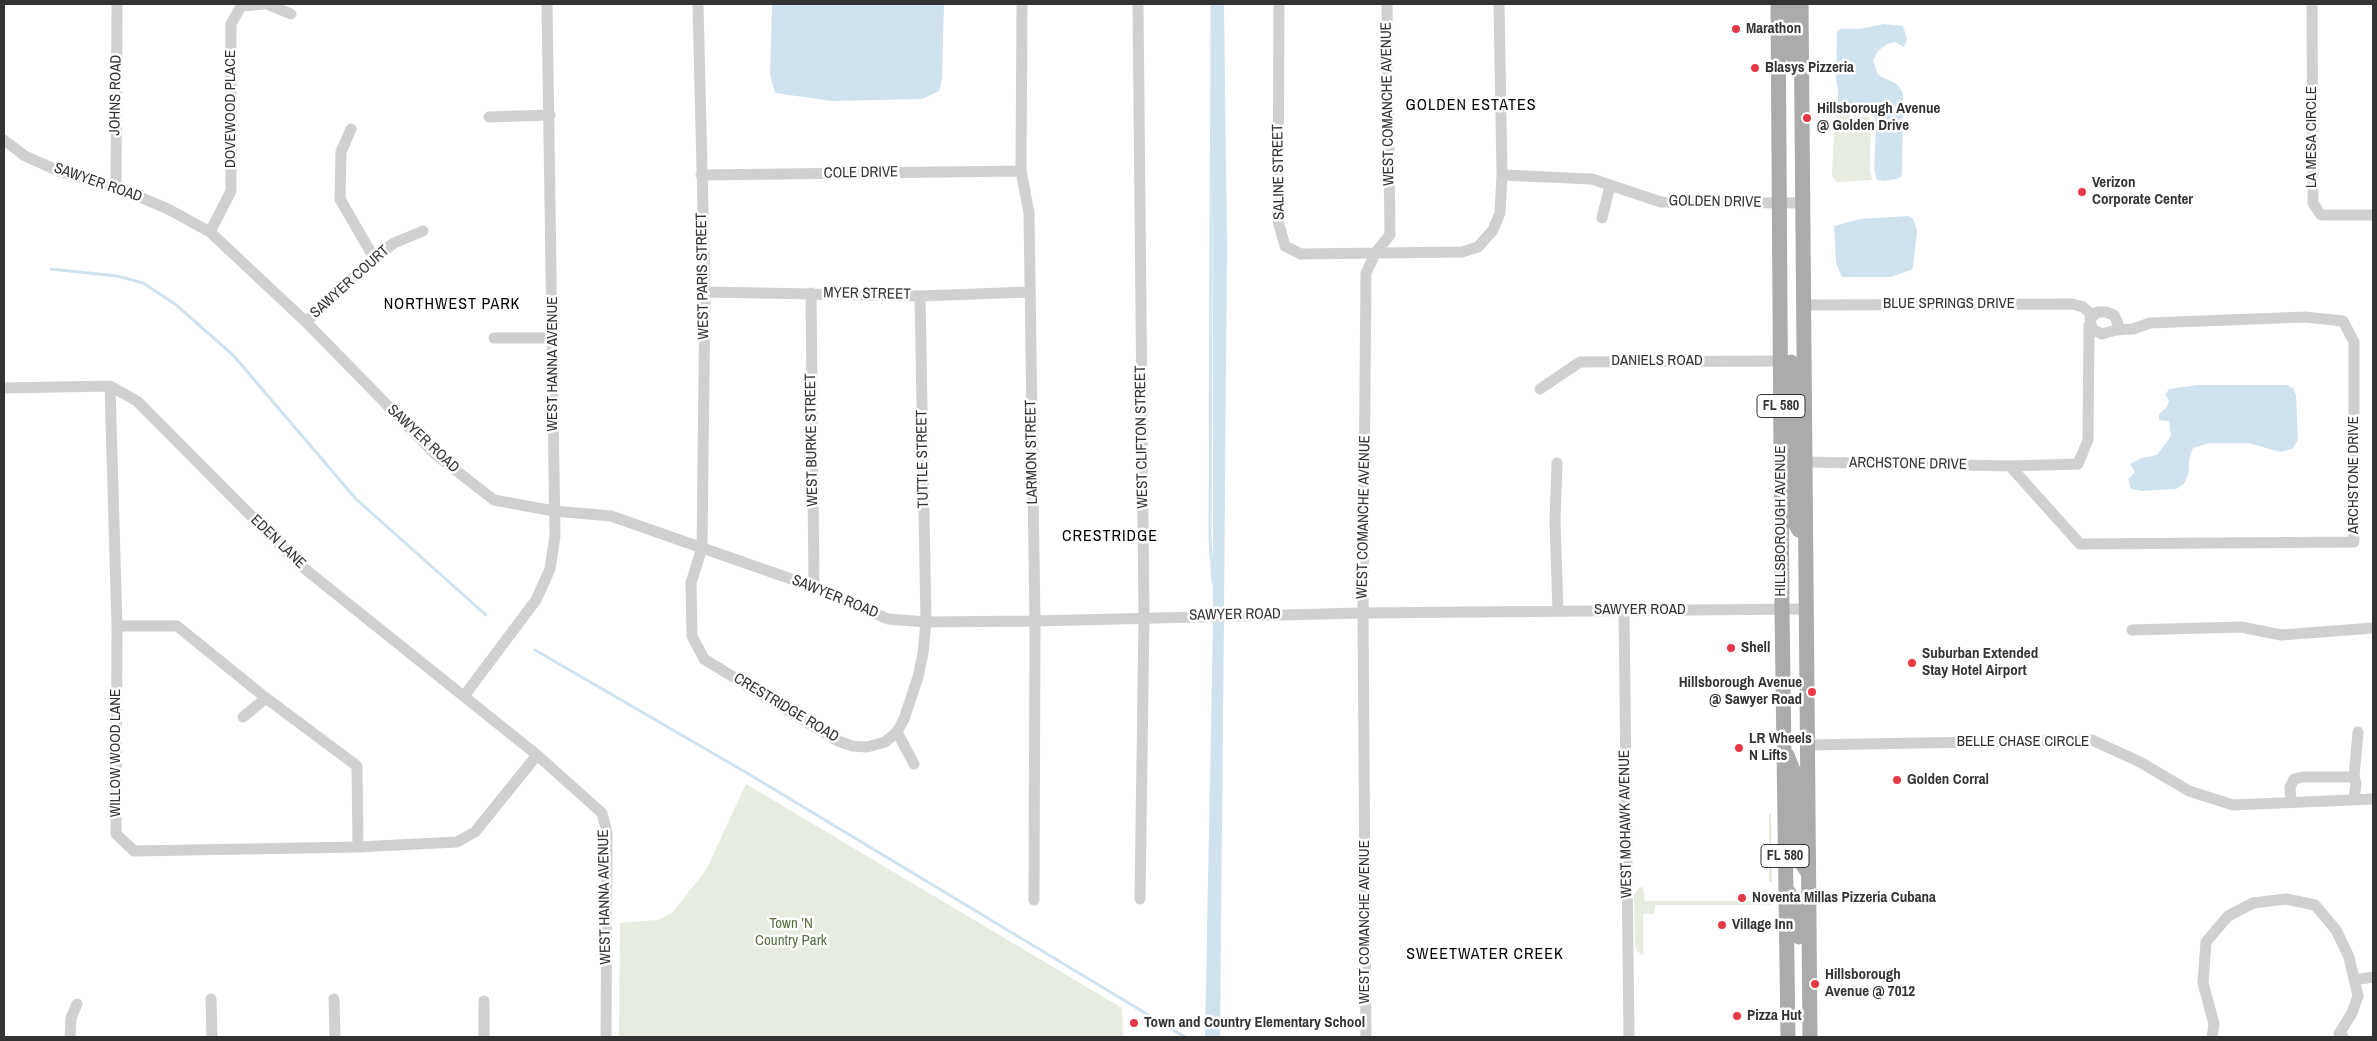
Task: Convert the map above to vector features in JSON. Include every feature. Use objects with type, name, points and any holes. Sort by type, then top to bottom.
[{"type":"main road","name":"HILLSBOROUGH AVENUE","points":[[1778,4],[1783,747],[1788,1037]]},
{"type":"main road","points":[[1790,4],[1790,52],[1802,75]]},
{"type":"main road","name":"HILLSBOROUGH AVENUE","points":[[1802,4],[1803,305],[1806,462],[1805,609],[1810,1033]]},
{"type":"main road","points":[[1781,324],[1791,344],[1793,439],[1806,462]]},
{"type":"main road","points":[[1781,440],[1794,461],[1795,523],[1806,542]]},
{"type":"main road","points":[[1783,747],[1796,778],[1798,857],[1809,874]]},
{"type":"main road","points":[[1785,888],[1798,908],[1800,1005],[1810,1033]]},
{"type":"main road","points":[[1787,1008],[1796,1037]]},
{"type":"street","name":"JOHNS ROAD","points":[[116,187],[117,4]]},
{"type":"street","name":"DOVEWOOD PLACE","points":[[210,232],[231,191],[231,24],[241,6],[266,4],[291,14]]},
{"type":"street","name":"WEST HANNA AVENUE","points":[[464,696],[536,600],[550,569],[555,536],[547,4]]},
{"type":"street","name":"WEST PARIS STREET","points":[[698,4],[705,292],[702,548]]},
{"type":"street","name":"LARMON STREET","points":[[1022,4],[1022,171],[1029,213],[1035,621],[1034,900]]},
{"type":"street","name":"WEST CLIFTON STREET","points":[[1138,4],[1144,617],[1140,899]]},
{"type":"street","name":"SALINE STREET","points":[[1279,4],[1278,222],[1285,246],[1301,254],[1462,252],[1478,247],[1493,230],[1500,213],[1502,175]]},
{"type":"street","name":"WEST COMANCHE AVENUE","points":[[1366,1037],[1363,613],[1366,272],[1376,252],[1390,235],[1388,4]]},
{"type":"street","points":[[1499,4],[1502,175]]},
{"type":"street","name":"LA MESA CIRCLE","points":[[2312,4],[2313,203],[2321,215],[2373,215]]},
{"type":"street","points":[[489,117],[550,115]]},
{"type":"street","points":[[351,128],[341,152],[340,199],[374,258]]},
{"type":"street","name":"SAWYER ROAD","points":[[4,140],[25,156],[61,172],[116,187],[168,208],[210,232],[306,322],[436,455],[494,500],[554,511],[610,516],[814,587],[888,619],[926,622],[1035,621],[1363,613],[1805,609]]},
{"type":"street","name":"COLE DRIVE","points":[[701,174],[1022,171]]},
{"type":"street","name":"GOLDEN DRIVE","points":[[1502,175],[1592,179],[1662,202],[1803,203]]},
{"type":"street","points":[[1602,218],[1610,186]]},
{"type":"street","name":"SAWYER COURT","points":[[306,322],[374,258],[394,243],[423,231]]},
{"type":"street","name":"MYER STREET","points":[[705,292],[920,296],[1029,292]]},
{"type":"street","name":"WEST BURKE STREET","points":[[811,293],[814,587]]},
{"type":"street","name":"TUTTLE STREET","points":[[920,296],[926,622]]},
{"type":"street","name":"BLUE SPRINGS DRIVE","points":[[1803,305],[2073,304],[2083,307],[2091,320]]},
{"type":"street","points":[[2102,312],[2114,315],[2118,324],[2116,330],[2102,334],[2092,329],[2091,320],[2102,312]]},
{"type":"street","name":"ARCHSTONE DRIVE","points":[[2010,466],[2080,544],[2354,542],[2354,342],[2343,322],[2305,317],[2150,323],[2133,329],[2116,330]]},
{"type":"street","name":"ARCHSTONE DRIVE","points":[[1806,462],[2010,466],[2078,464],[2088,440],[2091,320]]},
{"type":"street","points":[[494,338],[553,338]]},
{"type":"street","name":"DANIELS ROAD","points":[[1540,388],[1580,362],[1781,361]]},
{"type":"street","points":[[4,388],[110,386]]},
{"type":"street","name":"WILLOW WOOD LANE","points":[[110,386],[117,626],[116,834],[134,851],[358,847],[457,842],[475,832],[537,755]]},
{"type":"street","name":"EDEN LANE","points":[[110,386],[137,401],[300,565],[537,755]]},
{"type":"street","points":[[1556,463],[1555,521],[1558,611]]},
{"type":"street","name":"CRESTRIDGE ROAD","points":[[702,548],[691,582],[691,609],[692,636],[704,658],[838,741],[852,746],[867,747],[885,742],[897,732]]},
{"type":"street","name":"WEST MOHAWK AVENUE","points":[[1624,610],[1629,1037]]},
{"type":"street","points":[[914,764],[897,732],[904,719],[918,678],[926,622]]},
{"type":"street","points":[[117,626],[177,626],[266,698],[357,766],[358,847]]},
{"type":"street","points":[[2132,630],[2241,627],[2281,635],[2373,628]]},
{"type":"street","points":[[243,716],[266,698]]},
{"type":"street","points":[[2354,800],[2358,732]]},
{"type":"street","name":"BELLE CHASE CIRCLE","points":[[1807,745],[2092,740],[2140,762],[2192,792],[2233,804],[2373,799]]},
{"type":"street","name":"WEST HANNA AVENUE","points":[[537,755],[602,813],[607,833],[606,1037]]},
{"type":"street","points":[[2291,802],[2290,787],[2294,779],[2303,777],[2354,777]]},
{"type":"street","points":[[2212,1037],[2214,1024],[2202,983],[2206,942],[2228,916],[2253,903],[2286,899],[2315,904],[2336,930],[2349,957],[2358,996],[2341,1036]]},
{"type":"street","points":[[2354,980],[2373,978]]},
{"type":"street","points":[[211,999],[212,1037]]},
{"type":"street","points":[[334,999],[335,1037]]},
{"type":"street","points":[[484,1001],[484,1037]]},
{"type":"street","points":[[70,1037],[70,1018],[77,1004]]},
{"type":"green space","points":[[1835,109],[1843,115],[1869,117],[1871,122],[1870,169],[1872,180],[1837,182],[1832,176]]},
{"type":"green space","name":"Town ’N Country Park","points":[[746,784],[1122,1008],[1123,1037],[619,1037],[620,923],[657,920],[672,913],[706,870]]},
{"type":"green space","points":[[1769,814],[1771,814],[1772,882],[1769,882]]},
{"type":"green space","points":[[1643,887],[1645,901],[1768,901],[1772,892],[1772,905],[1655,905],[1654,914],[1643,914],[1643,955],[1635,947],[1634,895],[1639,888]]},
{"type":"water","points":[[772,4],[944,4],[942,80],[939,91],[922,99],[832,101],[775,93],[770,75]]},
{"type":"water","points":[[1213,4],[1224,4],[1227,246],[1224,611],[1213,611]]},
{"type":"water","points":[[1884,24],[1903,26],[1907,39],[1904,47],[1895,42],[1887,44],[1878,51],[1873,60],[1878,75],[1897,84],[1903,93],[1902,173],[1901,177],[1883,181],[1877,180],[1874,169],[1876,121],[1873,114],[1869,111],[1853,109],[1845,111],[1838,106],[1836,81],[1837,32],[1840,29],[1860,29]]},
{"type":"water","points":[[1908,216],[1913,219],[1917,230],[1913,269],[1891,277],[1842,277],[1836,263],[1834,226],[1860,219]]},
{"type":"water","points":[[2197,385],[2287,385],[2293,388],[2296,395],[2298,440],[2292,449],[2280,452],[2249,443],[2209,443],[2193,448],[2189,459],[2189,472],[2184,484],[2176,489],[2142,491],[2131,489],[2128,479],[2135,472],[2130,464],[2142,458],[2157,455],[2171,436],[2169,421],[2159,420],[2159,414],[2167,407],[2169,400],[2165,395],[2169,389]]},
{"type":"water","points":[[1224,620],[1220,1037],[1205,1037],[1213,621]]},
{"type":"waterway","points":[[1212,4],[1210,539],[1213,583]]},
{"type":"waterway","points":[[51,269],[117,276],[143,283],[175,304],[233,355],[356,499],[486,615]]},
{"type":"waterway","points":[[535,650],[747,773],[1185,1037]]},
{"type":"place","name":"Marathon","points":[[1736,29]]},
{"type":"place","name":"Blasys Pizzeria","points":[[1755,68]]},
{"type":"place","name":"Hillsborough Avenue @ Golden Drive","points":[[1807,118]]},
{"type":"place","name":"Verizon Corporate Center","points":[[2082,192]]},
{"type":"place","name":"Shell","points":[[1731,648]]},
{"type":"place","name":"Suburban Extended Stay Hotel Airport","points":[[1912,663]]},
{"type":"place","name":"Hillsborough Avenue @ Sawyer Road","points":[[1812,692]]},
{"type":"place","name":"LR Wheels N Lifts","points":[[1739,748]]},
{"type":"place","name":"Golden Corral","points":[[1897,780]]},
{"type":"place","name":"Noventa Millas Pizzeria Cubana","points":[[1742,898]]},
{"type":"place","name":"Village Inn","points":[[1722,925]]},
{"type":"place","name":"Hillsborough Avenue @ 7012","points":[[1815,984]]},
{"type":"place","name":"Pizza Hut","points":[[1737,1016]]},
{"type":"place","name":"Town and Country Elementary School","points":[[1134,1023]]},
{"type":"district","name":"GOLDEN ESTATES","points":[[1471,106]]},
{"type":"district","name":"NORTHWEST PARK","points":[[452,305]]},
{"type":"district","name":"CRESTRIDGE","points":[[1110,537]]},
{"type":"district","name":"SWEETWATER CREEK","points":[[1485,955]]}]
